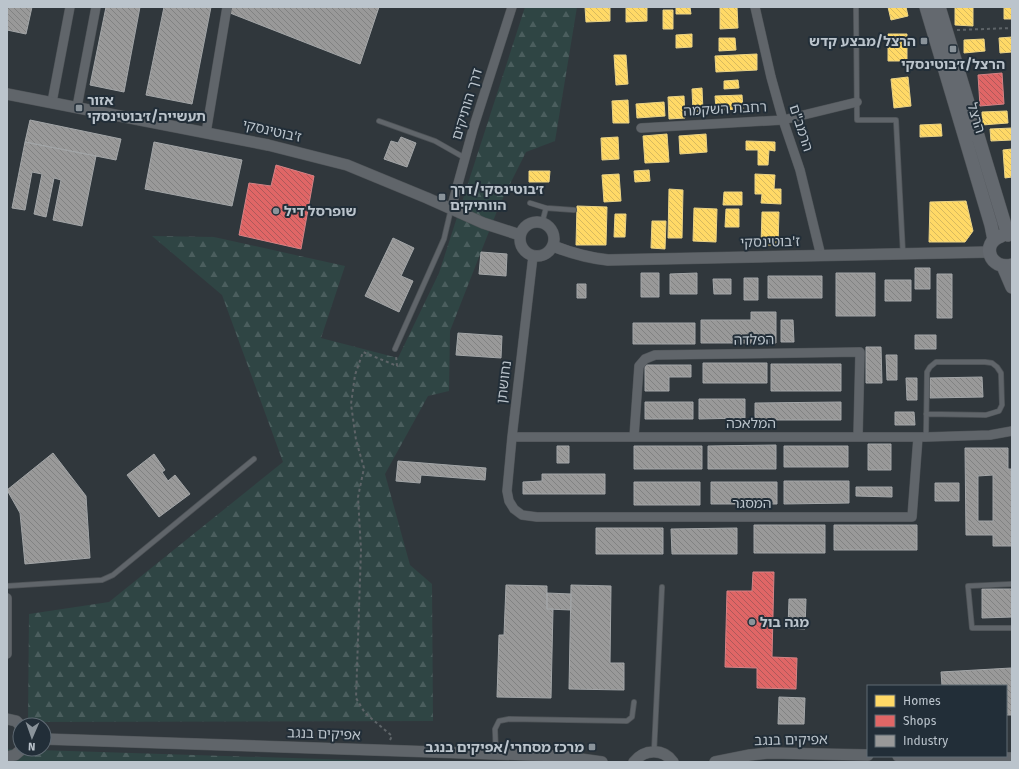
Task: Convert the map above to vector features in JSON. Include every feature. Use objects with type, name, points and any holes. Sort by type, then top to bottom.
[{"type":"main road","name":"הרצל","points":[[926,7],[992,226],[994,240]]},
{"type":"main road","name":"הרצל","points":[[939,7],[1010,236]]},
{"type":"main road","points":[[1010,236],[998,236],[994,240],[989,252],[995,263],[1007,266],[1012,287]]},
{"type":"street","points":[[52,102],[70,7]]},
{"type":"street","points":[[77,107],[96,7]]},
{"type":"street","points":[[206,133],[227,7]]},
{"type":"street","name":"דרך הותיקים","points":[[451,209],[473,129],[512,7]]},
{"type":"street","name":"הרמב\"ם","points":[[755,7],[771,77],[783,120],[800,170],[821,256]]},
{"type":"street","name":"ז'בוטינסקי","points":[[7,94],[268,145],[347,165],[483,223],[520,235]]},
{"type":"street","name":"רחבת השקמה","points":[[641,128],[783,120],[856,102]]},
{"type":"street","points":[[536,222],[542,223],[551,229],[554,241],[553,246],[547,254],[543,256],[533,256],[522,249],[520,244],[520,235],[526,226],[536,222]]},
{"type":"street","name":"ז'בוטינסקי","points":[[553,246],[572,254],[608,260],[989,252]]},
{"type":"street","name":"נחושתן","points":[[514,509],[509,501],[507,490],[533,256]]},
{"type":"street","name":"הפלדה","points":[[634,437],[639,366],[644,359],[655,355],[860,352],[858,436]]},
{"type":"street","name":"המלאכה","points":[[512,437],[922,437],[990,435],[1012,431]]},
{"type":"street","name":"המלאכה","points":[[990,435],[1012,438]]},
{"type":"street","name":"המסגר","points":[[514,509],[522,515],[537,518],[912,517],[922,437]]},
{"type":"street","points":[[7,598],[7,654]]},
{"type":"street","name":"אפיקים בנגב","points":[[52,739],[559,756],[602,762]]},
{"type":"street","points":[[634,762],[645,753],[654,752],[663,754],[673,762]]},
{"type":"street","name":"אפיקים בנגב","points":[[715,762],[750,755],[769,754],[867,755]]},
{"type":"street","points":[[955,757],[1012,758]]},
{"type":"lane","points":[[856,7],[857,120],[896,120],[903,254]]},
{"type":"lane","points":[[379,121],[435,141],[465,158]]},
{"type":"lane","points":[[530,203],[546,208],[574,210]]},
{"type":"lane","points":[[542,223],[546,208]]},
{"type":"lane","points":[[395,349],[444,239],[451,209]]},
{"type":"lane","points":[[922,437],[926,414],[927,372],[936,362],[992,363],[1001,373],[1002,405],[999,411],[986,415],[926,414]]},
{"type":"lane","points":[[7,586],[102,580],[113,575],[254,459]]},
{"type":"lane","points":[[1012,584],[968,586],[972,628],[1012,628]]},
{"type":"lane","points":[[654,752],[662,587]]},
{"type":"lane","points":[[496,754],[495,729],[499,721],[509,719],[627,721],[632,717],[634,702]]},
{"type":"path","points":[[946,31],[1012,28]]},
{"type":"path","points":[[386,751],[392,736],[365,713],[356,698],[361,550],[358,497],[364,468],[356,440],[351,404],[355,375],[363,352],[397,366],[395,349]]},
{"type":"path","points":[[90,762],[129,762]]},
{"type":"green space","points":[[525,7],[577,7],[555,141],[526,152],[499,206],[450,331],[449,391],[428,396],[385,474],[410,565],[432,584],[433,721],[52,722],[52,717],[28,717],[29,614],[109,602],[283,462],[222,295],[152,236],[214,237],[345,266],[321,338],[398,358],[439,273]]},
{"type":"green space","points":[[7,749],[12,749],[12,757],[52,757],[52,750],[385,761],[7,762]]},
{"type":"building: Homes","points":[[585,7],[610,7],[610,21],[586,22]]},
{"type":"building: Homes","points":[[626,7],[647,7],[647,21],[626,22]]},
{"type":"building: Homes","points":[[676,7],[690,7],[691,14],[676,14]]},
{"type":"building: Homes","points":[[720,7],[737,7],[738,28],[720,29]]},
{"type":"building: Homes","points":[[888,7],[906,7],[908,16],[891,20]]},
{"type":"building: Homes","points":[[955,7],[973,7],[973,26],[955,25]]},
{"type":"building: Homes","points":[[1004,7],[1012,7],[1012,19],[1004,19]]},
{"type":"building: Homes","points":[[663,10],[673,10],[673,29],[663,29]]},
{"type":"building: Homes","points":[[692,34],[692,47],[676,48],[676,35]]},
{"type":"building: Homes","points":[[888,34],[907,34],[907,61],[888,61]]},
{"type":"building: Homes","points":[[1012,37],[1012,52],[1000,53],[999,38]]},
{"type":"building: Homes","points":[[719,38],[735,38],[736,50],[719,51]]},
{"type":"building: Homes","points":[[984,39],[985,51],[964,53],[964,40]]},
{"type":"building: Homes","points":[[757,54],[757,70],[716,72],[715,56]]},
{"type":"building: Homes","points":[[614,55],[626,55],[628,84],[616,85]]},
{"type":"building: Homes","points":[[908,77],[911,106],[894,108],[891,79]]},
{"type":"building: Homes","points":[[738,80],[739,88],[724,89],[724,81]]},
{"type":"building: Homes","points":[[702,88],[703,111],[693,112],[692,89]]},
{"type":"building: Homes","points":[[742,95],[743,109],[716,110],[715,96]]},
{"type":"building: Homes","points":[[684,96],[685,118],[669,119],[668,97]]},
{"type":"building: Homes","points":[[628,100],[629,123],[613,123],[612,101]]},
{"type":"building: Homes","points":[[664,102],[665,116],[637,118],[636,104]]},
{"type":"building: Homes","points":[[1007,111],[1008,123],[982,125],[982,112]]},
{"type":"building: Homes","points":[[941,124],[942,136],[920,137],[920,125]]},
{"type":"building: Homes","points":[[1012,128],[1012,140],[991,141],[990,129]]},
{"type":"building: Homes","points":[[667,134],[669,162],[645,163],[643,136]]},
{"type":"building: Homes","points":[[706,134],[707,152],[680,154],[679,136]]},
{"type":"building: Homes","points":[[618,137],[619,159],[602,160],[601,138]]},
{"type":"building: Homes","points":[[746,141],[775,142],[775,151],[769,150],[768,165],[758,165],[758,150],[746,150]]},
{"type":"building: Homes","points":[[1012,149],[1012,177],[1005,178],[1003,150]]},
{"type":"building: Homes","points":[[649,170],[650,181],[635,182],[634,171]]},
{"type":"building: Homes","points":[[529,171],[550,171],[549,182],[529,182]]},
{"type":"building: Homes","points":[[619,174],[621,201],[604,202],[602,175]]},
{"type":"building: Homes","points":[[755,174],[775,175],[774,189],[781,189],[781,204],[761,203],[762,194],[755,194]]},
{"type":"building: Homes","points":[[669,189],[683,190],[682,238],[668,238]]},
{"type":"building: Homes","points":[[724,192],[742,192],[742,205],[723,205]]},
{"type":"building: Homes","points":[[966,201],[973,231],[965,242],[929,242],[930,202]]},
{"type":"building: Homes","points":[[577,206],[607,207],[606,245],[576,245]]},
{"type":"building: Homes","points":[[694,208],[717,209],[716,242],[693,241]]},
{"type":"building: Homes","points":[[726,209],[739,209],[739,227],[725,227]]},
{"type":"building: Homes","points":[[762,212],[779,212],[778,245],[761,245]]},
{"type":"building: Homes","points":[[615,214],[626,214],[625,237],[614,237]]},
{"type":"building: Homes","points":[[652,221],[666,221],[665,249],[651,248]]},
{"type":"building: Shops","points":[[1002,73],[1004,104],[980,106],[978,75]]},
{"type":"building: Shops","name":"שופרסל דיל","points":[[276,165],[314,176],[301,249],[239,235],[249,183],[271,186]]},
{"type":"building: Shops","points":[[753,572],[774,572],[772,657],[797,658],[796,689],[757,688],[757,668],[725,667],[727,591],[752,591]]},
{"type":"building: Industry","points":[[7,7],[32,7],[26,34],[7,30]]},
{"type":"building: Industry","points":[[106,7],[140,7],[124,92],[90,85]]},
{"type":"building: Industry","points":[[164,7],[211,7],[192,104],[146,95]]},
{"type":"building: Industry","points":[[232,7],[379,7],[360,64],[230,13]]},
{"type":"building: Industry","points":[[30,120],[121,139],[116,160],[25,142]]},
{"type":"building: Industry","points":[[401,137],[416,143],[407,167],[384,159],[391,141],[398,143]]},
{"type":"building: Industry","points":[[25,142],[96,156],[82,226],[53,220],[61,180],[54,178],[46,217],[34,214],[42,174],[32,172],[25,210],[12,208]]},
{"type":"building: Industry","points":[[154,142],[242,160],[232,206],[145,189]]},
{"type":"building: Industry","points":[[393,238],[414,248],[401,276],[413,281],[399,312],[365,296]]},
{"type":"building: Industry","points":[[481,252],[507,254],[506,276],[479,274]]},
{"type":"building: Industry","points":[[915,268],[930,268],[930,289],[915,289]]},
{"type":"building: Industry","points":[[641,273],[659,273],[659,297],[641,297]]},
{"type":"building: Industry","points":[[697,273],[697,294],[670,294],[670,274]]},
{"type":"building: Industry","points":[[836,273],[875,273],[875,316],[836,316]]},
{"type":"building: Industry","points":[[937,274],[952,274],[952,318],[937,318]]},
{"type":"building: Industry","points":[[768,276],[822,276],[822,298],[768,298]]},
{"type":"building: Industry","points":[[744,278],[758,278],[758,300],[744,300]]},
{"type":"building: Industry","points":[[713,279],[731,279],[731,294],[714,294]]},
{"type":"building: Industry","points":[[885,280],[911,280],[911,301],[885,301]]},
{"type":"building: Industry","points":[[577,284],[586,284],[586,298],[577,298]]},
{"type":"building: Industry","points":[[751,312],[776,312],[776,343],[701,343],[701,320],[751,320]]},
{"type":"building: Industry","points":[[781,320],[793,320],[794,342],[781,342]]},
{"type":"building: Industry","points":[[633,323],[695,323],[695,344],[633,344]]},
{"type":"building: Industry","points":[[458,333],[502,336],[501,358],[456,355]]},
{"type":"building: Industry","points":[[915,335],[936,335],[936,349],[915,349]]},
{"type":"building: Industry","points":[[866,347],[881,347],[882,383],[866,383]]},
{"type":"building: Industry","points":[[886,355],[897,355],[897,380],[887,380]]},
{"type":"building: Industry","points":[[703,363],[767,363],[767,383],[703,383]]},
{"type":"building: Industry","points":[[771,364],[841,364],[841,391],[771,391]]},
{"type":"building: Industry","points":[[645,365],[691,365],[691,377],[669,377],[669,391],[645,391]]},
{"type":"building: Industry","points":[[982,377],[983,397],[930,398],[930,378]]},
{"type":"building: Industry","points":[[906,378],[917,378],[917,400],[907,400]]},
{"type":"building: Industry","points":[[699,399],[745,399],[745,418],[699,419]]},
{"type":"building: Industry","points":[[645,402],[693,402],[693,419],[645,419]]},
{"type":"building: Industry","points":[[841,402],[841,420],[755,420],[755,403]]},
{"type":"building: Industry","points":[[895,412],[914,412],[915,425],[895,425]]},
{"type":"building: Industry","points":[[868,444],[891,444],[891,470],[868,470]]},
{"type":"building: Industry","points":[[776,445],[776,469],[708,469],[708,446]]},
{"type":"building: Industry","points":[[557,446],[569,446],[569,463],[557,463]]},
{"type":"building: Industry","points":[[634,446],[702,446],[702,469],[634,469]]},
{"type":"building: Industry","points":[[784,446],[848,446],[848,467],[784,467]]},
{"type":"building: Industry","points":[[965,448],[1008,448],[1008,469],[1011,469],[1012,546],[993,546],[993,535],[966,535]],"holes":[[[993,475],[993,521],[978,521],[978,476]]]},
{"type":"building: Industry","points":[[53,453],[86,496],[90,558],[25,564],[20,513],[7,490]]},
{"type":"building: Industry","points":[[154,454],[165,470],[162,472],[168,481],[175,475],[190,494],[159,517],[127,475]]},
{"type":"building: Industry","points":[[398,461],[486,468],[485,480],[421,475],[420,483],[396,481]]},
{"type":"building: Industry","points":[[542,474],[605,474],[605,494],[523,494],[523,482],[542,481]]},
{"type":"building: Industry","points":[[784,481],[849,481],[849,503],[784,504]]},
{"type":"building: Industry","points":[[634,482],[700,482],[700,505],[634,505]]},
{"type":"building: Industry","points":[[711,482],[777,482],[777,504],[711,504]]},
{"type":"building: Industry","points":[[935,483],[959,483],[959,501],[935,501]]},
{"type":"building: Industry","points":[[856,487],[892,487],[892,497],[856,496]]},
{"type":"building: Industry","points":[[754,525],[825,525],[825,553],[754,553]]},
{"type":"building: Industry","points":[[834,525],[917,525],[917,550],[834,550]]},
{"type":"building: Industry","points":[[596,528],[663,528],[663,554],[596,554]]},
{"type":"building: Industry","points":[[737,528],[737,554],[672,554],[671,529]]},
{"type":"building: Industry","points":[[506,585],[547,586],[547,609],[553,609],[551,698],[497,697],[499,635],[504,635]]},
{"type":"building: Industry","points":[[571,585],[611,586],[610,663],[624,663],[624,690],[569,689]]},
{"type":"building: Industry","points":[[982,589],[1012,589],[1012,617],[982,618]]},
{"type":"building: Industry","points":[[547,593],[571,594],[571,610],[547,609]]},
{"type":"building: Industry","points":[[789,599],[806,599],[805,629],[788,628]]},
{"type":"building: Industry","points":[[1011,668],[1012,715],[1007,715],[1007,685],[942,685],[941,672]]},
{"type":"building: Industry","points":[[779,697],[805,698],[804,724],[778,724]]},
{"type":"place","name":"הרצל/מבצע קדש","points":[[924,41]]},
{"type":"place","name":"הרצל/ז׳בוטינסקי","points":[[953,49]]},
{"type":"place","name":"אזור תעשייה/ז׳בוטינסקי","points":[[79,108]]},
{"type":"place","name":"ז׳בוטינסקי/דרך הוותיקים","points":[[442,197]]},
{"type":"place","name":"שופרסל דיל","points":[[276,211]]},
{"type":"place","name":"מגה בול","points":[[752,622]]},
{"type":"place","name":"מרכז מסחרי/אפיקים בנגב","points":[[592,747]]}]
